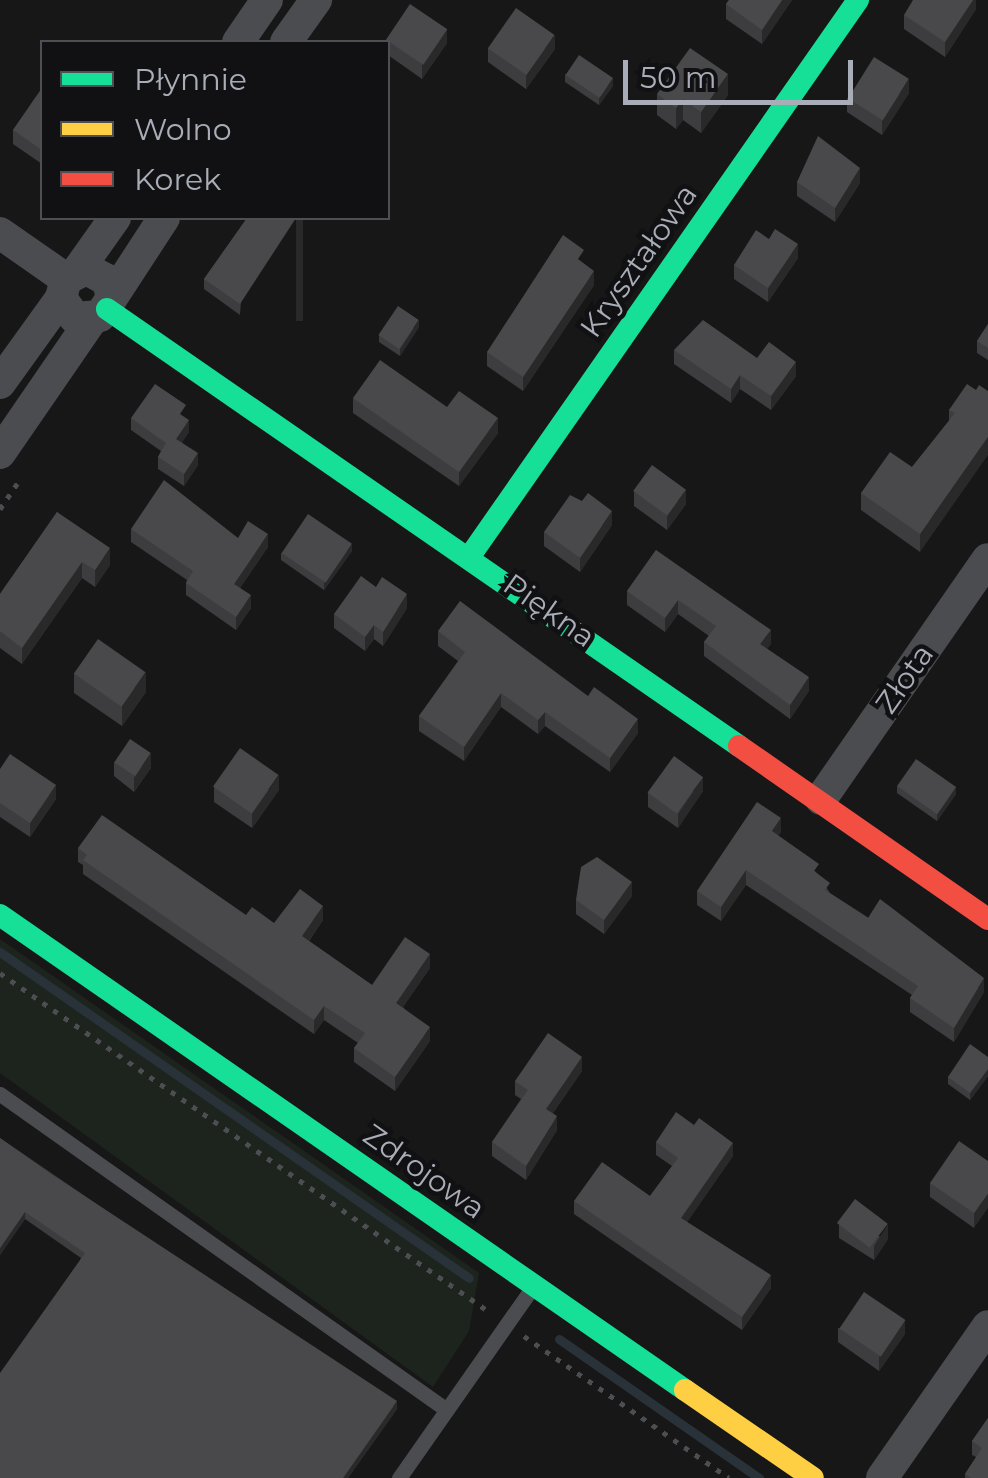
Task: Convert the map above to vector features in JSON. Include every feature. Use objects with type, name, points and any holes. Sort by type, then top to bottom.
[{"type":"street","points":[[239,40],[267,0]]},
{"type":"street","points":[[287,40],[316,0]]},
{"type":"street","name":"Kryształowa","points":[[470,556],[858,0]]},
{"type":"street","points":[[0,383],[114,220]]},
{"type":"street","points":[[0,453],[163,220]]},
{"type":"street","points":[[0,233],[68,282],[75,318],[104,308]]},
{"type":"street","points":[[68,282],[101,274],[104,308]]},
{"type":"street","name":"Piękna","points":[[104,308],[470,556],[988,919]]},
{"type":"street","name":"Złota","points":[[821,799],[988,558]]},
{"type":"street","name":"Zdrojowa","points":[[0,915],[813,1478]]},
{"type":"street","points":[[882,1478],[988,1326]]},
{"type":"lane","points":[[0,1094],[447,1410]]},
{"type":"lane","points":[[400,1478],[534,1285]]},
{"type":"path","points":[[0,973],[729,1478]]},
{"type":"shaded area","points":[[0,939],[479,1273],[469,1331],[433,1387],[0,1073]]},
{"type":"building","points":[[729,0],[782,0],[762,30],[726,4]]},
{"type":"building","points":[[913,0],[973,0],[945,42],[904,15]]},
{"type":"building","points":[[410,4],[447,29],[423,65],[386,40]]},
{"type":"building","points":[[516,8],[555,35],[526,75],[488,48]]},
{"type":"building","points":[[690,48],[728,74],[701,112],[683,99],[676,108],[657,94]]},
{"type":"building","points":[[579,55],[613,78],[600,98],[566,75]]},
{"type":"building","points":[[874,57],[909,79],[883,120],[848,99]]},
{"type":"building","points":[[40,91],[40,149],[13,130]]},
{"type":"building","points":[[818,136],[860,168],[835,208],[797,182]]},
{"type":"building","points":[[246,220],[295,220],[240,304],[204,279]]},
{"type":"building","points":[[775,229],[798,244],[768,288],[734,265],[756,230],[769,239]]},
{"type":"building","points":[[563,235],[584,250],[578,259],[594,271],[523,377],[487,352]]},
{"type":"building","points":[[398,306],[419,320],[399,349],[378,335]]},
{"type":"building","points":[[703,320],[757,358],[769,342],[796,362],[771,396],[740,375],[731,389],[674,350]]},
{"type":"building","points":[[988,324],[988,348],[977,341]]},
{"type":"building","points":[[380,360],[447,407],[459,391],[498,418],[459,472],[353,398]]},
{"type":"building","points":[[155,384],[186,405],[180,414],[189,420],[176,439],[198,453],[184,474],[158,457],[166,443],[131,418]]},
{"type":"building","points":[[967,384],[988,391],[988,437],[920,534],[861,493],[890,452],[912,467],[955,413],[949,410]]},
{"type":"building","points":[[652,465],[686,490],[667,516],[633,491]]},
{"type":"building","points":[[164,480],[238,538],[248,521],[268,534],[234,584],[251,595],[236,617],[186,583],[193,571],[131,529]]},
{"type":"building","points":[[588,493],[612,511],[580,558],[544,532],[570,495],[582,501]]},
{"type":"building","points":[[57,512],[110,548],[95,570],[82,562],[22,648],[0,631],[0,594]]},
{"type":"building","points":[[308,514],[352,544],[326,583],[282,553]]},
{"type":"building","points":[[656,550],[771,630],[760,644],[809,677],[790,705],[704,642],[716,626],[678,600],[665,618],[627,591]]},
{"type":"building","points":[[361,576],[376,587],[382,577],[407,594],[383,632],[374,625],[365,637],[334,614]]},
{"type":"building","points":[[460,601],[588,696],[594,687],[638,719],[610,758],[545,712],[538,720],[501,693],[464,747],[419,716],[465,652],[438,631]]},
{"type":"building","points":[[98,639],[146,672],[121,707],[74,673]]},
{"type":"building","points":[[130,739],[151,753],[135,776],[114,762]]},
{"type":"building","points":[[240,748],[279,775],[252,813],[213,787]]},
{"type":"building","points":[[10,754],[56,785],[30,823],[0,803],[0,769]]},
{"type":"building","points":[[674,756],[703,777],[677,814],[648,792]]},
{"type":"building","points":[[916,759],[956,787],[937,814],[897,786]]},
{"type":"building","points":[[757,802],[781,818],[772,831],[819,864],[814,871],[830,883],[825,890],[868,918],[880,899],[984,978],[954,1028],[910,998],[918,986],[746,870],[721,907],[697,891]]},
{"type":"building","points":[[102,815],[246,915],[252,907],[274,923],[300,889],[323,906],[302,936],[372,985],[405,937],[430,954],[396,1003],[430,1027],[395,1077],[354,1048],[365,1033],[324,1006],[314,1020],[83,860],[87,855],[78,848]]},
{"type":"building","points":[[597,857],[632,882],[604,920],[576,900],[581,867]]},
{"type":"building","points":[[548,1033],[582,1057],[546,1109],[557,1116],[526,1166],[492,1142],[528,1090],[515,1081]]},
{"type":"building","points":[[970,1044],[988,1057],[988,1069],[970,1093],[948,1077]]},
{"type":"building","points":[[676,1112],[694,1125],[699,1118],[733,1143],[681,1218],[771,1275],[742,1317],[574,1201],[602,1162],[650,1196],[678,1158],[656,1142]]},
{"type":"building","points":[[0,1138],[397,1401],[343,1478],[0,1478],[0,1373],[85,1253],[25,1212],[0,1248]]},
{"type":"building","points":[[959,1141],[988,1161],[988,1194],[974,1213],[930,1183]]},
{"type":"building","points":[[855,1199],[888,1224],[870,1248],[837,1223]]},
{"type":"building","points":[[864,1292],[905,1320],[881,1356],[839,1328]]},
{"type":"building","points":[[988,1418],[988,1478],[971,1478],[965,1474],[982,1448],[972,1441]]},
{"type":"waterway","points":[[0,952],[469,1278]]},
{"type":"waterway","points":[[559,1339],[759,1478]]},
{"type":"traffic: fast","points":[[470,556],[858,0]]},
{"type":"traffic: fast","points":[[107,309],[739,746]]},
{"type":"traffic: fast","points":[[0,915],[685,1390]]},
{"type":"traffic: slow","points":[[685,1390],[813,1478]]},
{"type":"traffic: jam","points":[[739,746],[988,919]]}]
